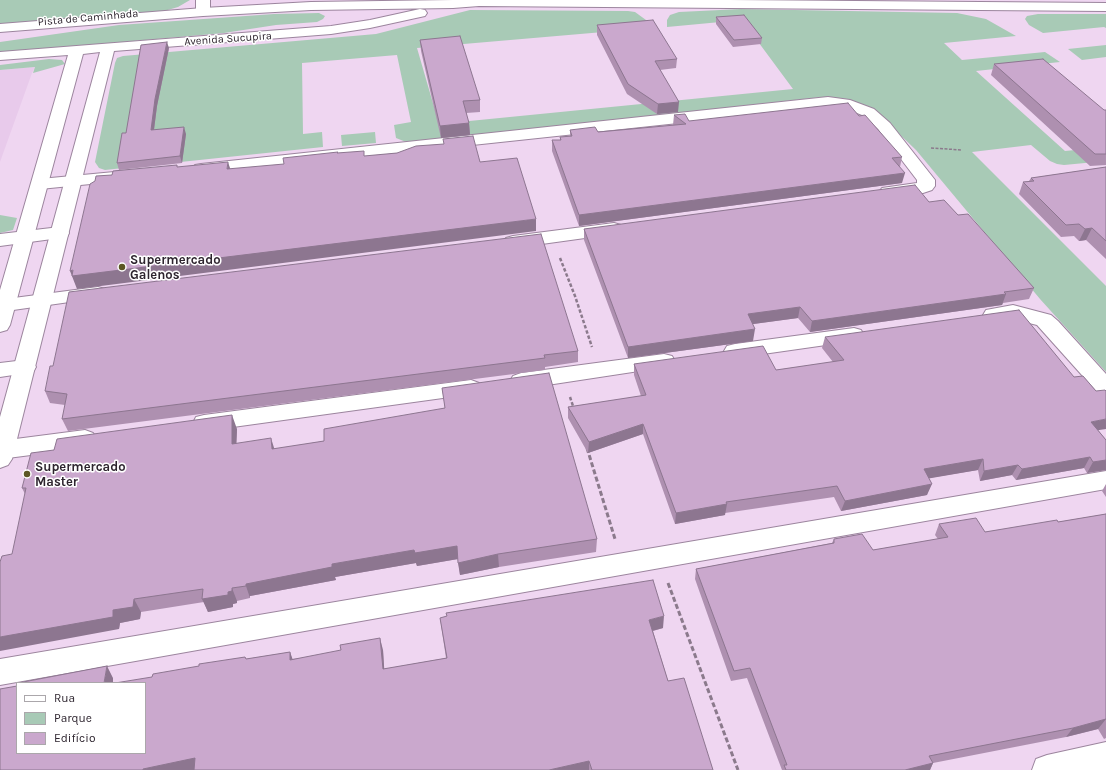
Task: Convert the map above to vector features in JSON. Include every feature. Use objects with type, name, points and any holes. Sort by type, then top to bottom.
[{"type":"street","name":"Avenida Sucupira","points":[[175,14],[203,6],[453,4],[479,2],[1061,4],[1106,7]]},
{"type":"street","name":"Avenida Sucupira","points":[[0,56],[308,32],[370,24],[453,4]]},
{"type":"street","points":[[308,32],[330,23],[334,19],[335,15],[332,12],[311,6]]},
{"type":"street","name":"Pista de Caminhada","points":[[0,27],[170,12],[175,14]]},
{"type":"street","points":[[105,436],[1,453],[43,300],[108,48]]},
{"type":"street","points":[[0,325],[77,50]]},
{"type":"street","points":[[185,170],[828,102],[850,105],[868,112],[884,126],[927,183],[923,188],[868,195]]},
{"type":"street","points":[[40,184],[140,175]]},
{"type":"street","points":[[496,244],[630,227]]},
{"type":"street","points":[[0,240],[60,233]]},
{"type":"street","points":[[6,305],[117,291]]},
{"type":"street","points":[[974,318],[1013,312],[1044,320],[1106,388]]},
{"type":"street","points":[[717,354],[873,332]]},
{"type":"street","points":[[184,426],[564,376],[686,358]]},
{"type":"street","points":[[0,370],[25,367]]},
{"type":"street","points":[[0,672],[1106,480]]},
{"type":"street","points":[[1047,770],[1106,757]]},
{"type":"path","points":[[928,148],[962,150]]},
{"type":"path","points":[[551,237],[575,296],[600,370]]},
{"type":"path","points":[[564,376],[575,412]]},
{"type":"path","points":[[584,442],[623,564]]},
{"type":"path","points":[[659,558],[738,770]]},
{"type":"shaded area","points":[[35,67],[32,73],[0,162],[0,70]]},
{"type":"green space","points":[[0,0],[190,0],[178,7],[161,12],[0,25]]},
{"type":"green space","points":[[741,9],[957,13],[986,19],[1016,36],[944,43],[962,60],[1045,52],[1060,62],[976,71],[1065,151],[1106,147],[1106,161],[1064,165],[1057,164],[1050,161],[1031,145],[972,152],[1106,286],[1106,372],[1040,299],[916,150],[872,108],[848,99],[822,97],[406,142],[396,138],[394,125],[411,122],[397,55],[302,63],[303,134],[322,132],[323,147],[105,170],[99,168],[95,162],[115,63],[117,58],[123,56],[376,34],[470,10],[628,11],[635,12],[646,20],[650,28],[417,48],[439,124],[793,89],[742,20],[667,27],[667,20],[670,15],[679,12]]},
{"type":"green space","points":[[319,13],[325,16],[317,22],[276,25],[224,33],[0,53],[0,42],[119,25],[274,14]]},
{"type":"green space","points":[[1038,14],[1106,14],[1106,28],[1043,33],[1029,25],[1025,19],[1027,16]]},
{"type":"green space","points":[[1106,45],[1106,57],[1082,60],[1068,49]]},
{"type":"green space","points":[[49,59],[62,60],[65,64],[33,73],[35,67],[0,70],[0,65]]},
{"type":"green space","points":[[375,132],[376,143],[342,146],[341,135]]},
{"type":"green space","points":[[0,215],[17,218],[13,230],[0,233]]},
{"type":"building","points":[[744,15],[762,38],[734,40],[716,17]]},
{"type":"building","points":[[653,20],[677,59],[655,61],[679,102],[658,104],[628,84],[597,25]]},
{"type":"building","points":[[460,36],[480,100],[463,101],[469,123],[440,126],[420,40]]},
{"type":"building","points":[[167,42],[155,99],[151,130],[184,127],[180,156],[117,163],[122,133],[126,133],[141,45]]},
{"type":"building","points":[[1043,59],[1104,110],[1106,110],[1106,154],[1095,154],[994,64]]},
{"type":"building","points":[[848,103],[859,116],[865,115],[902,157],[892,158],[905,173],[579,215],[552,140],[561,140],[560,137],[572,136],[570,130],[595,127],[598,132],[686,124],[674,115],[685,114],[689,121]]},
{"type":"building","points":[[473,136],[480,162],[517,158],[536,219],[72,276],[73,270],[70,271],[90,184],[95,181],[96,176],[112,175],[113,171],[177,165],[177,167],[228,162],[227,169],[284,164],[283,158],[338,152],[337,153],[364,151],[364,156],[397,153],[416,146],[444,144],[443,139]]},
{"type":"building","points":[[1106,167],[1106,241],[1092,228],[1085,229],[1079,224],[1066,225],[1023,182],[1034,181],[1031,178]]},
{"type":"building","points":[[915,185],[929,202],[944,200],[958,215],[968,214],[1034,288],[1004,292],[1006,294],[812,321],[800,307],[748,314],[755,329],[628,347],[584,229]]},
{"type":"building","points":[[541,234],[578,351],[544,355],[545,358],[62,419],[67,394],[45,391],[50,366],[53,366],[69,292]]},
{"type":"building","points":[[1019,310],[1074,377],[1083,376],[1096,391],[1106,391],[1106,419],[1091,422],[1106,440],[1106,460],[1093,462],[1090,457],[1022,469],[1018,465],[984,471],[983,459],[924,469],[932,484],[845,501],[837,486],[726,502],[727,504],[676,513],[643,424],[589,442],[568,407],[646,395],[634,364],[763,346],[776,370],[844,360],[825,337]]},
{"type":"building","points":[[549,373],[597,539],[498,554],[458,563],[457,546],[415,553],[414,550],[332,564],[332,567],[246,584],[246,586],[232,588],[232,591],[228,592],[228,595],[202,599],[203,589],[134,599],[133,607],[113,610],[113,617],[0,637],[0,562],[2,556],[12,554],[26,488],[22,488],[31,453],[54,450],[57,439],[232,415],[232,444],[271,438],[272,449],[324,441],[324,429],[445,408],[442,388]]},
{"type":"building","points":[[1106,514],[1106,719],[1073,728],[929,756],[933,763],[905,770],[786,770],[784,765],[787,765],[750,668],[734,671],[696,569],[834,543],[834,539],[862,534],[873,550],[948,537],[939,524],[976,518],[985,532],[1057,520],[1058,522]]},
{"type":"building","points":[[653,580],[664,616],[649,620],[668,681],[684,678],[713,770],[592,770],[589,761],[549,770],[194,770],[195,758],[143,770],[0,770],[0,689],[16,686],[16,754],[146,754],[146,682],[121,682],[152,677],[153,674],[199,666],[199,664],[245,657],[246,659],[290,652],[290,660],[341,650],[340,645],[380,638],[383,669],[447,658],[440,618],[447,616],[446,613]]},
{"type":"building","points":[[107,666],[104,682],[23,682]]},
{"type":"place","name":"Supermercado Galenos","points":[[122,267]]},
{"type":"place","name":"Supermercado Master","points":[[27,474]]}]
